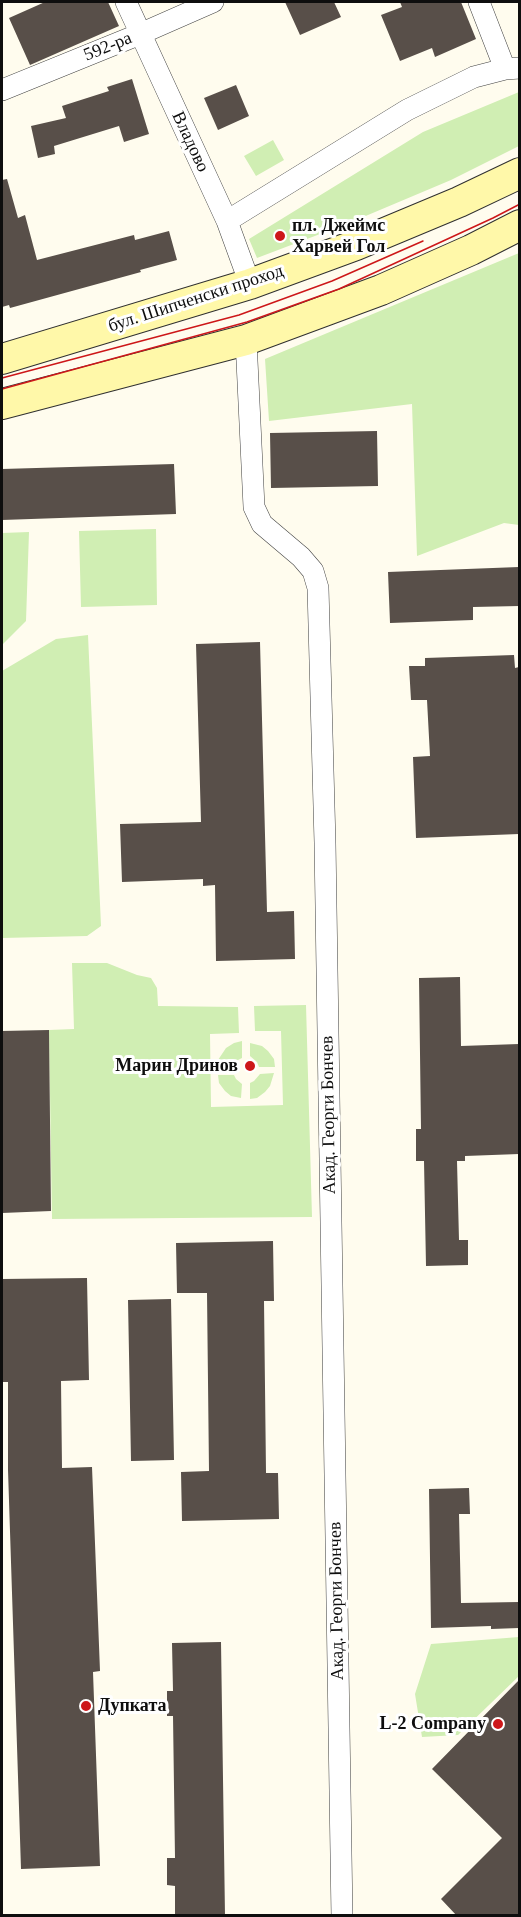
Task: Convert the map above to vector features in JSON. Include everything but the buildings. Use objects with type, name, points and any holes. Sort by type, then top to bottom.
[{"type":"main road","name":"бул. Шипченски проход","points":[[2,359],[250,284],[356,245],[459,202],[519,173]]},
{"type":"main road","points":[[2,404],[246,340],[381,290],[471,250],[519,225]]},
{"type":"street","name":"Владово","points":[[126,2],[227,221],[250,284]]},
{"type":"street","name":"592-ра","points":[[2,90],[213,2]]},
{"type":"street","points":[[227,221],[407,110],[474,77],[512,69],[479,2]]},
{"type":"street","name":"Акад. Георги Бончев","points":[[246,340],[254,507],[262,524],[301,557],[313,571],[318,588],[325,843],[342,1916]]},
{"type":"green space","points":[[519,92],[519,146],[451,180],[349,223],[257,258],[249,239],[423,132]]},
{"type":"green space","points":[[273,140],[284,160],[256,176],[244,156]]},
{"type":"green space","points":[[519,253],[519,525],[504,523],[417,556],[412,404],[269,421],[265,359]]},
{"type":"green space","points":[[156,529],[157,605],[81,607],[79,531]]},
{"type":"green space","points":[[29,532],[26,621],[2,645],[2,533]]},
{"type":"green space","points":[[88,635],[101,926],[87,936],[2,938],[2,671],[56,639]]},
{"type":"green space","points":[[72,963],[107,963],[151,978],[157,988],[158,1006],[238,1007],[239,1033],[210,1034],[211,1107],[283,1105],[281,1031],[255,1031],[254,1006],[306,1005],[312,1217],[52,1219],[49,1030],[74,1029]]},
{"type":"green space","points":[[242,1041],[242,1058],[234,1062],[232,1067],[218,1067],[218,1060],[226,1048]]},
{"type":"green space","points":[[250,1043],[262,1046],[268,1051],[274,1059],[275,1067],[259,1067],[250,1056]]},
{"type":"green space","points":[[274,1073],[270,1086],[265,1092],[257,1098],[250,1099],[250,1083],[260,1074]]},
{"type":"green space","points":[[218,1075],[234,1075],[242,1084],[241,1098],[231,1096],[225,1091],[219,1083]]},
{"type":"green space","points":[[519,1637],[519,1676],[458,1735],[422,1737],[415,1694],[431,1644]]},
{"type":"tram line","points":[[2,389],[247,322],[339,289],[520,204]]},
{"type":"tram line","points":[[2,378],[239,315],[332,281],[423,241]]},
{"type":"place","name":"пл. Джеймс Харвей Гол","points":[[280,236]]},
{"type":"place","name":"Марин Дринов","points":[[250,1066]]},
{"type":"place","name":"Дупката","points":[[86,1706]]},
{"type":"place","name":"L-2 Company","points":[[498,1724]]}]
